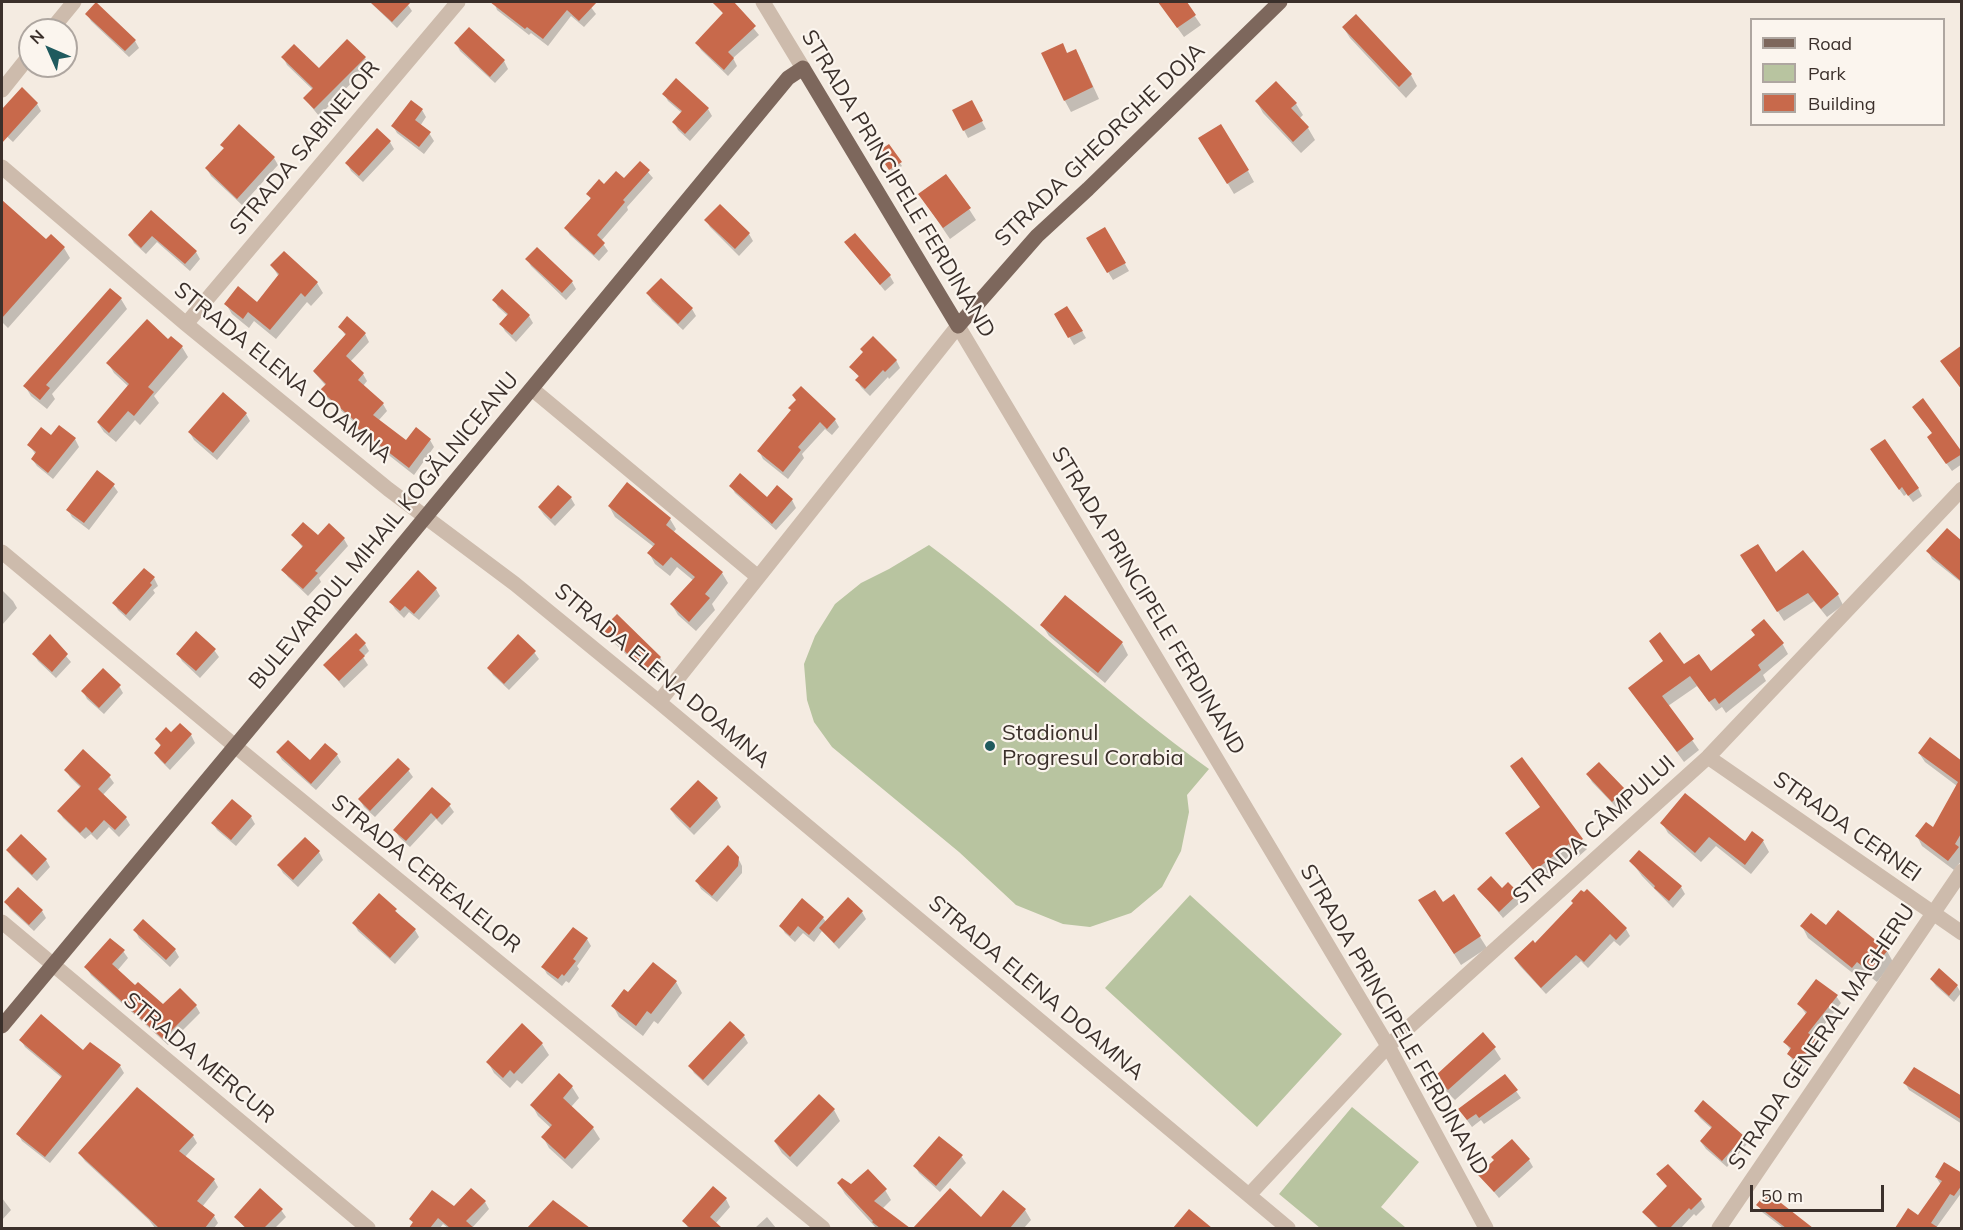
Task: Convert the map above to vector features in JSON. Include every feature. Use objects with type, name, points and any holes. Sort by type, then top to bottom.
[{"type":"main road","name":"STRADA GHEORGHE DOJA","points":[[958,326],[1037,236],[1280,2]]},
{"type":"main road","name":"STRADA PRINCIPELE FERDINAND","points":[[803,68],[958,326]]},
{"type":"main road","name":"BULEVARDUL MIHAIL KOGĂLNICEANU","points":[[2,1026],[788,78],[803,68]]},
{"type":"street","points":[[61,18],[74,2]]},
{"type":"street","name":"STRADA SABINELOR","points":[[186,324],[458,2]]},
{"type":"street","name":"STRADA PRINCIPELE FERDINAND","points":[[763,2],[803,68]]},
{"type":"street","points":[[2,90],[18,70]]},
{"type":"street","name":"STRADA ELENA DOAMNA","points":[[2,167],[186,324],[425,518],[515,584],[659,702],[1288,1228]]},
{"type":"street","points":[[659,702],[958,326]]},
{"type":"street","name":"STRADA PRINCIPELE FERDINAND","points":[[958,326],[1388,1046],[1486,1228]]},
{"type":"street","points":[[532,389],[758,577]]},
{"type":"street","name":"STRADA CÂMPULUI","points":[[1249,1195],[1388,1046],[1708,757],[1962,489]]},
{"type":"street","name":"STRADA CEREALELOR","points":[[2,552],[823,1228]]},
{"type":"street","name":"STRADA CERNEI","points":[[1708,757],[1962,933]]},
{"type":"street","name":"STRADA GENERAL MAGHERU","points":[[1719,1228],[1962,871]]},
{"type":"street","name":"STRADA MERCUR","points":[[2,922],[368,1228]]},
{"type":"green space","points":[[929,545],[1209,769],[1187,795],[1189,812],[1181,851],[1162,887],[1131,913],[1090,927],[1063,924],[1016,905],[959,852],[832,747],[814,722],[807,700],[804,664],[815,636],[835,604],[861,583]]},
{"type":"green space","points":[[1190,895],[1342,1034],[1257,1127],[1105,988]]},
{"type":"green space","points":[[1352,1107],[1419,1162],[1381,1207],[1405,1227],[1403,1228],[1320,1228],[1279,1194]]},
{"type":"building","points":[[96,2],[136,40],[125,51],[85,14]]},
{"type":"building","points":[[370,2],[411,2],[392,22]]},
{"type":"building","points":[[490,2],[597,2],[579,21],[567,10],[543,39],[527,27],[525,29]]},
{"type":"building","points":[[712,2],[734,2],[756,26],[728,52],[734,58],[724,70],[695,43],[723,13]]},
{"type":"building","points":[[1158,2],[1187,2],[1196,15],[1177,28]]},
{"type":"building","points":[[1356,14],[1412,74],[1399,87],[1342,27]]},
{"type":"building","points":[[469,27],[505,60],[490,77],[454,43]]},
{"type":"building","points":[[347,39],[366,57],[314,109],[303,98],[313,88],[281,57],[294,44],[319,68]]},
{"type":"building","points":[[1063,43],[1067,53],[1076,49],[1093,87],[1064,101],[1041,53]]},
{"type":"building","points":[[676,78],[709,108],[685,134],[672,122],[682,111],[662,94]]},
{"type":"building","points":[[1276,81],[1297,103],[1291,108],[1309,127],[1293,142],[1255,101]]},
{"type":"building","points":[[22,87],[38,103],[2,143],[2,109]]},
{"type":"building","points":[[411,100],[423,109],[415,120],[431,132],[419,147],[391,126]]},
{"type":"building","points":[[972,100],[983,121],[963,131],[952,110]]},
{"type":"building","points":[[239,124],[275,157],[237,199],[205,168],[224,148],[220,145]]},
{"type":"building","points":[[1221,124],[1249,170],[1227,184],[1198,138]]},
{"type":"building","points":[[377,128],[391,141],[359,176],[345,163]]},
{"type":"building","points":[[889,144],[902,162],[889,170],[877,152]]},
{"type":"building","points":[[640,161],[650,170],[623,200],[625,202],[597,235],[605,243],[594,255],[564,228],[591,198],[586,194],[599,179],[604,184],[616,171],[624,178]]},
{"type":"building","points":[[946,174],[971,208],[943,228],[918,194]]},
{"type":"building","points":[[2,200],[46,239],[51,234],[65,247],[2,318]]},
{"type":"building","points":[[720,204],[750,233],[735,249],[704,220]]},
{"type":"building","points":[[151,210],[197,251],[185,264],[152,236],[141,248],[128,235]]},
{"type":"building","points":[[1105,227],[1126,263],[1107,273],[1086,238]]},
{"type":"building","points":[[855,233],[891,275],[880,285],[844,242]]},
{"type":"building","points":[[537,247],[573,281],[562,293],[525,259]]},
{"type":"building","points":[[284,251],[318,282],[305,297],[301,293],[270,330],[248,312],[243,319],[224,304],[238,286],[257,302],[279,274],[270,265]]},
{"type":"building","points":[[661,278],[693,308],[678,324],[646,293]]},
{"type":"building","points":[[110,288],[122,298],[46,385],[50,388],[40,400],[23,386]]},
{"type":"building","points":[[502,289],[530,315],[512,335],[499,324],[508,314],[492,300]]},
{"type":"building","points":[[1067,306],[1083,331],[1068,338],[1054,314]]},
{"type":"building","points":[[347,316],[366,333],[346,356],[364,373],[358,380],[384,403],[373,415],[406,440],[416,427],[431,439],[409,468],[352,424],[355,421],[320,390],[326,384],[313,371],[346,334],[338,327]]},
{"type":"building","points":[[147,319],[168,339],[171,336],[183,346],[148,387],[154,392],[134,416],[128,411],[109,433],[97,422],[129,384],[106,363]]},
{"type":"building","points":[[873,336],[897,360],[885,372],[883,370],[865,389],[855,380],[859,376],[849,367],[863,352],[860,349]]},
{"type":"building","points":[[1962,345],[1962,390],[1940,361]]},
{"type":"building","points":[[801,386],[836,419],[827,429],[820,422],[798,447],[801,450],[783,472],[757,451],[791,410],[788,408],[796,400],[792,395]]},
{"type":"building","points":[[223,392],[247,413],[213,453],[188,432]]},
{"type":"building","points":[[1923,398],[1962,452],[1946,464],[1927,437],[1932,433],[1912,407]]},
{"type":"building","points":[[59,425],[76,438],[48,473],[31,459],[36,452],[27,445],[41,427],[51,435]]},
{"type":"building","points":[[1885,439],[1919,488],[1908,496],[1902,487],[1899,490],[1870,449]]},
{"type":"building","points":[[97,470],[115,484],[84,523],[66,510]]},
{"type":"building","points":[[740,473],[767,497],[777,485],[793,499],[772,524],[729,486]]},
{"type":"building","points":[[627,482],[671,518],[666,525],[723,572],[705,594],[710,598],[689,622],[670,604],[695,577],[671,557],[663,566],[647,553],[655,544],[608,506]]},
{"type":"building","points":[[558,485],[572,497],[551,519],[538,507]]},
{"type":"building","points":[[303,522],[318,535],[329,523],[345,538],[315,571],[318,573],[303,589],[281,570],[303,546],[291,535]]},
{"type":"building","points":[[1947,528],[1962,541],[1962,582],[1926,551]]},
{"type":"building","points":[[1758,544],[1776,572],[1803,550],[1839,594],[1821,609],[1808,593],[1777,612],[1740,555]]},
{"type":"building","points":[[144,568],[155,577],[150,583],[152,585],[126,615],[112,603]]},
{"type":"building","points":[[418,570],[437,588],[414,614],[405,606],[400,611],[389,602]]},
{"type":"building","points":[[1065,595],[1123,642],[1098,673],[1040,625]]},
{"type":"building","points":[[617,614],[661,657],[646,672],[602,629]]},
{"type":"building","points":[[1764,619],[1784,643],[1758,665],[1761,670],[1719,704],[1715,698],[1709,702],[1690,676],[1662,696],[1694,739],[1677,752],[1628,688],[1663,661],[1649,641],[1660,632],[1684,664],[1699,654],[1711,671],[1755,635],[1751,630]]},
{"type":"building","points":[[196,631],[216,649],[196,671],[176,654]]},
{"type":"building","points":[[356,633],[366,643],[359,650],[365,656],[339,681],[323,665]]},
{"type":"building","points":[[50,634],[68,654],[52,672],[32,654]]},
{"type":"building","points":[[518,634],[536,651],[504,684],[487,668]]},
{"type":"building","points":[[103,668],[121,685],[99,708],[81,691]]},
{"type":"building","points":[[180,723],[192,734],[165,764],[154,753],[161,745],[155,739],[166,727],[171,732]]},
{"type":"building","points":[[1930,737],[1962,761],[1962,832],[1955,844],[1959,847],[1948,861],[1915,836],[1926,822],[1933,827],[1958,782],[1918,753]]},
{"type":"building","points":[[288,740],[310,760],[325,743],[338,754],[311,784],[276,752]]},
{"type":"building","points":[[83,749],[111,775],[98,789],[127,817],[115,830],[104,820],[92,833],[86,827],[80,833],[57,811],[81,786],[64,770]]},
{"type":"building","points":[[1522,757],[1583,839],[1571,848],[1569,844],[1534,871],[1505,833],[1540,807],[1510,766]]},
{"type":"building","points":[[398,758],[410,769],[370,811],[358,799]]},
{"type":"building","points":[[1599,762],[1625,789],[1612,802],[1586,774]]},
{"type":"building","points":[[698,780],[718,798],[690,828],[670,809]]},
{"type":"building","points":[[432,787],[451,804],[437,819],[431,813],[406,841],[393,830]]},
{"type":"building","points":[[1685,793],[1745,841],[1752,831],[1764,840],[1745,865],[1709,837],[1695,853],[1660,823]]},
{"type":"building","points":[[232,799],[252,816],[231,840],[211,823]]},
{"type":"building","points":[[21,834],[47,859],[32,875],[6,850]]},
{"type":"building","points":[[305,837],[320,851],[293,880],[277,865]]},
{"type":"building","points":[[728,845],[739,857],[738,866],[712,896],[695,881]]},
{"type":"building","points":[[1639,850],[1682,886],[1669,901],[1629,861]]},
{"type":"building","points":[[1491,876],[1502,888],[1508,882],[1519,893],[1499,912],[1477,889]]},
{"type":"building","points":[[18,887],[43,910],[29,925],[4,902]]},
{"type":"building","points":[[1587,889],[1627,928],[1616,940],[1610,934],[1584,962],[1576,955],[1541,988],[1514,958],[1533,940],[1535,943],[1573,903],[1571,901],[1581,890],[1584,892]]},
{"type":"building","points":[[1435,890],[1443,902],[1454,894],[1481,936],[1454,954],[1418,900]]},
{"type":"building","points":[[379,893],[416,929],[390,958],[352,923]]},
{"type":"building","points":[[848,897],[863,911],[834,943],[819,928]]},
{"type":"building","points":[[802,898],[824,917],[809,935],[798,926],[790,936],[779,926]]},
{"type":"building","points":[[1838,910],[1888,950],[1870,972],[1857,962],[1852,968],[1800,926],[1811,913],[1826,925]]},
{"type":"building","points":[[143,919],[176,949],[166,960],[133,930]]},
{"type":"building","points":[[573,927],[588,938],[573,959],[576,961],[564,976],[562,974],[558,979],[541,967]]},
{"type":"building","points":[[110,938],[125,950],[112,964],[135,985],[138,982],[163,1004],[180,988],[197,1005],[163,1039],[84,967]]},
{"type":"building","points":[[653,962],[677,981],[651,1014],[647,1011],[636,1026],[611,1006],[624,989],[628,992]]},
{"type":"building","points":[[1939,968],[1958,985],[1949,996],[1930,979]]},
{"type":"building","points":[[1816,979],[1838,995],[1808,1033],[1817,1040],[1799,1063],[1787,1054],[1791,1048],[1783,1042],[1807,1012],[1797,1004]]},
{"type":"building","points":[[41,1014],[83,1050],[90,1042],[121,1065],[45,1157],[16,1134],[62,1076],[19,1040]]},
{"type":"building","points":[[730,1021],[745,1035],[703,1080],[688,1066]]},
{"type":"building","points":[[522,1023],[543,1043],[514,1074],[510,1070],[503,1078],[486,1062]]},
{"type":"building","points":[[1483,1032],[1496,1047],[1448,1090],[1435,1076]]},
{"type":"building","points":[[1914,1067],[1962,1096],[1962,1120],[1903,1083]]},
{"type":"building","points":[[559,1073],[573,1086],[563,1098],[594,1127],[565,1159],[541,1137],[552,1125],[530,1105]]},
{"type":"building","points":[[1505,1074],[1518,1090],[1479,1118],[1476,1114],[1467,1120],[1458,1109]]},
{"type":"building","points":[[137,1087],[194,1135],[179,1151],[215,1179],[197,1201],[215,1215],[205,1228],[159,1228],[78,1153]]},
{"type":"building","points":[[819,1094],[835,1109],[790,1157],[774,1141]]},
{"type":"building","points":[[1703,1100],[1744,1136],[1722,1161],[1700,1141],[1712,1127],[1694,1111]]},
{"type":"building","points":[[939,1136],[963,1155],[936,1186],[913,1166]]},
{"type":"building","points":[[1512,1139],[1530,1159],[1494,1192],[1478,1175],[1494,1160],[1491,1157]]},
{"type":"building","points":[[1944,1162],[1962,1173],[1962,1185],[1954,1196],[1950,1194],[1931,1223],[1939,1228],[1895,1228],[1908,1208],[1918,1215],[1942,1181],[1935,1177]]},
{"type":"building","points":[[1668,1164],[1702,1199],[1691,1210],[1689,1208],[1670,1228],[1659,1228],[1642,1212],[1667,1186],[1656,1174]]},
{"type":"building","points":[[868,1169],[887,1189],[874,1201],[910,1228],[880,1228],[837,1183],[842,1178],[851,1184]]},
{"type":"building","points":[[713,1186],[727,1198],[710,1217],[722,1228],[690,1228],[682,1221]]},
{"type":"building","points":[[260,1188],[283,1209],[264,1228],[246,1228],[234,1217]]},
{"type":"building","points":[[471,1188],[486,1201],[466,1221],[474,1228],[450,1228],[438,1218],[430,1228],[409,1228],[413,1222],[409,1219],[432,1190],[454,1206]]},
{"type":"building","points":[[950,1188],[981,1217],[1003,1190],[1026,1209],[1010,1228],[913,1228]]},
{"type":"building","points":[[1767,1192],[1813,1228],[1786,1228],[1756,1205]]},
{"type":"building","points":[[553,1200],[590,1228],[527,1228]]},
{"type":"building","points":[[1189,1209],[1212,1228],[1173,1228]]},
{"type":"place","name":"Stadionul Progresul Corabia","points":[[990,746]]}]
